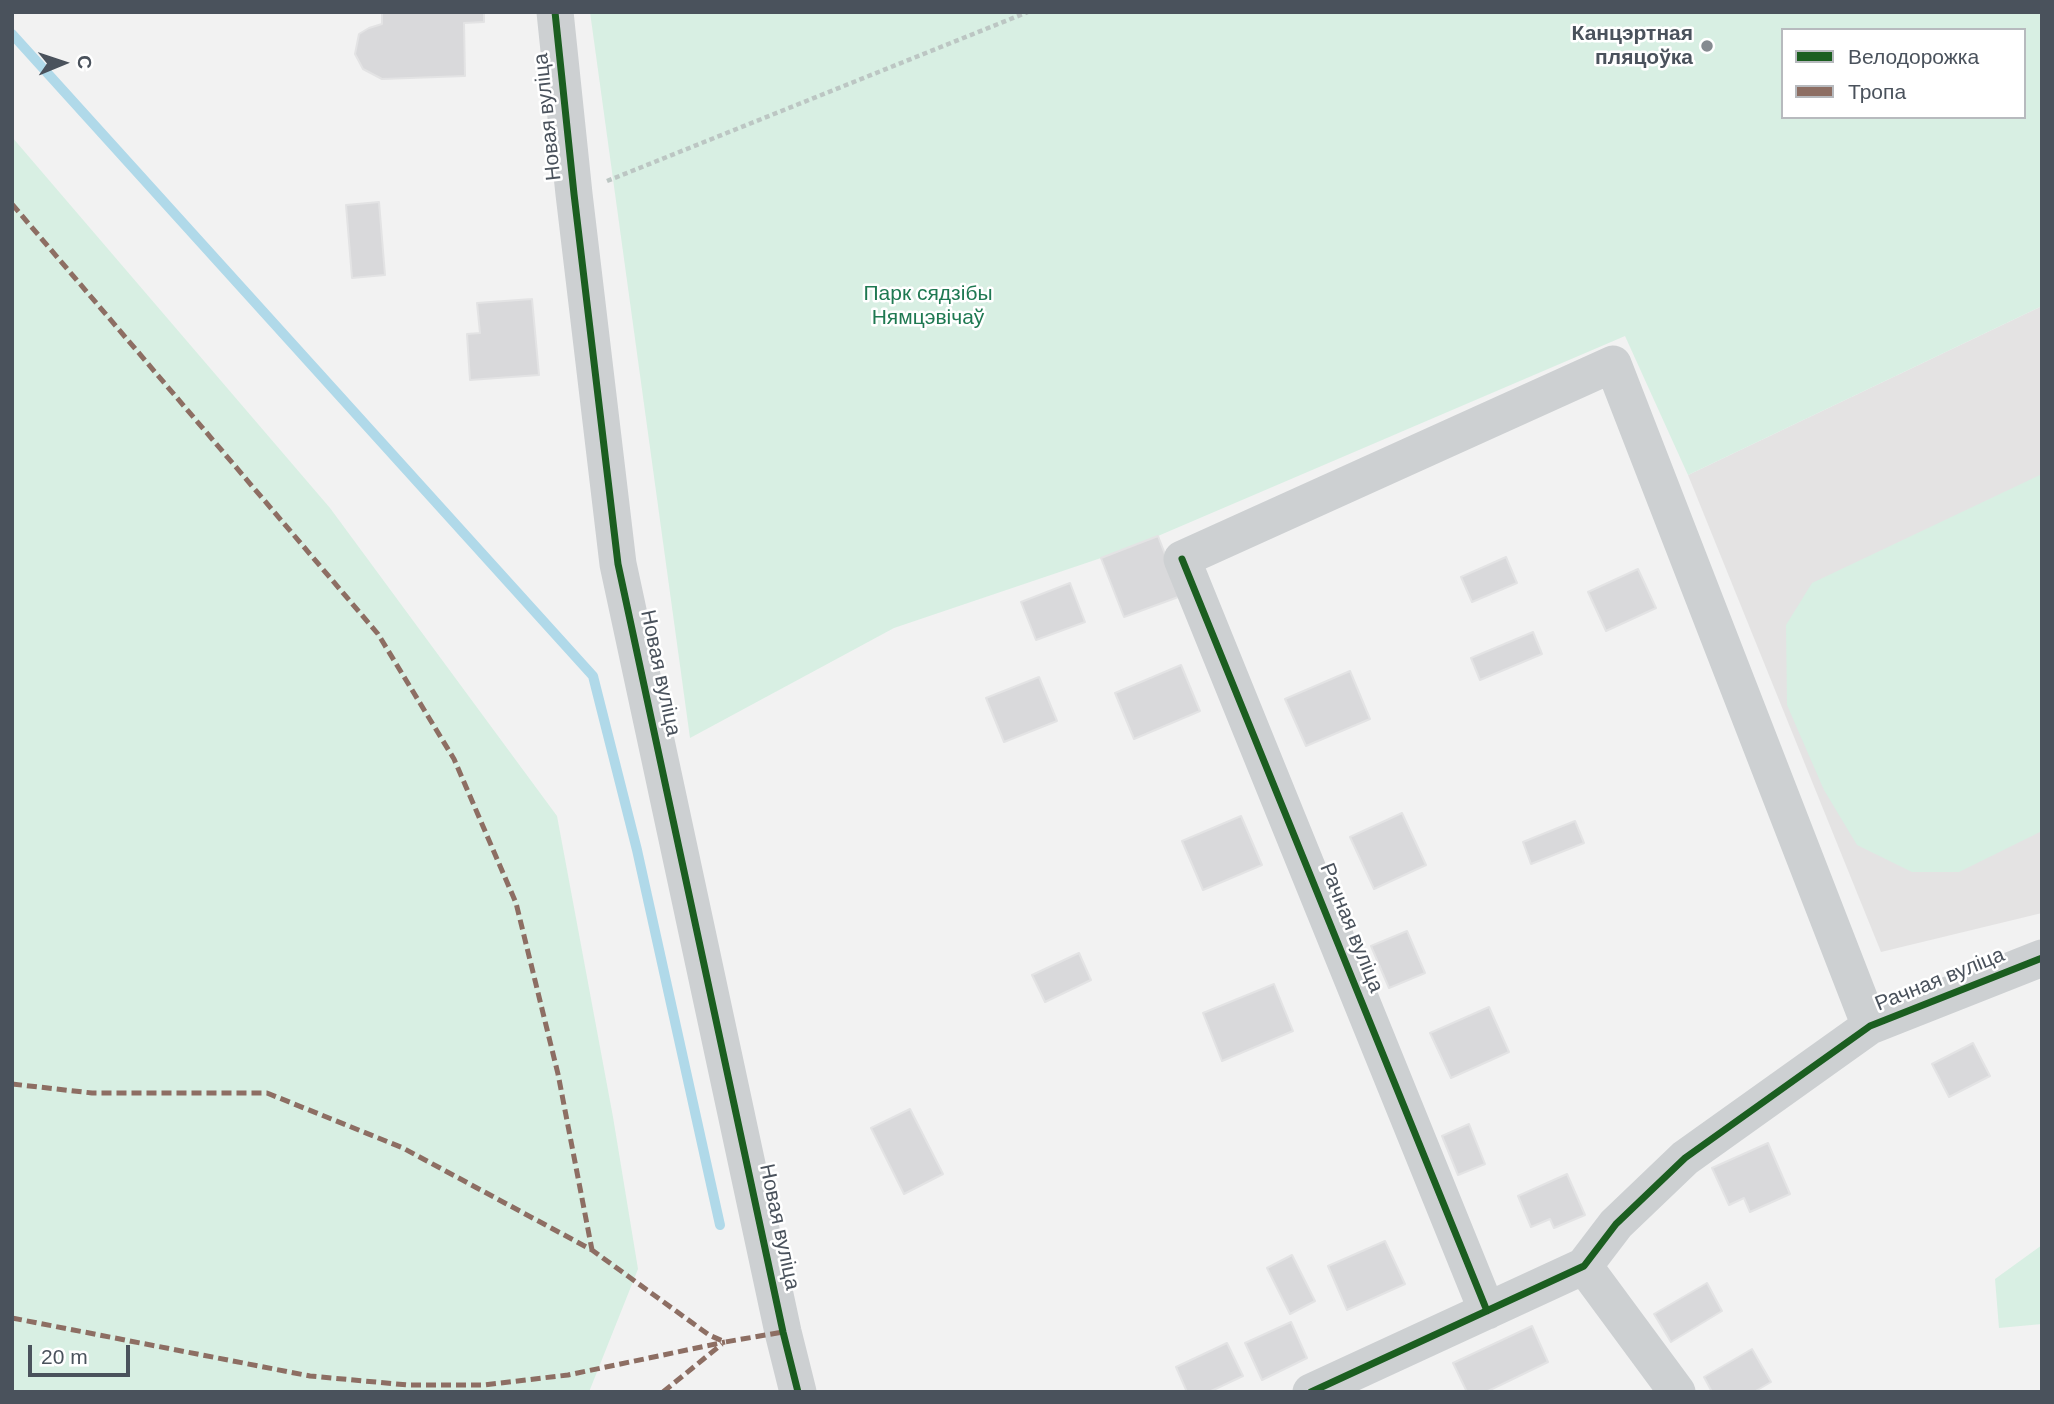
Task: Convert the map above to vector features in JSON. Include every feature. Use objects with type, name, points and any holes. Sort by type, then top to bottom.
[{"type":"street","name":"Новая вуліца","points":[[555,12],[618,564],[798,1392]]},
{"type":"street","name":"Рачная вуліца","points":[[1487,1311],[1182,559],[1613,364],[1870,1026]]},
{"type":"street","name":"Рачная вуліца","points":[[1311,1392],[1584,1266],[1616,1224],[1685,1158],[1870,1026],[2042,958]]},
{"type":"street","points":[[1584,1266],[1677,1392]]},
{"type":"path","points":[[574,194],[1028,12]]},
{"type":"shaded area","points":[[2042,306],[2042,913],[1881,952],[1688,475]]},
{"type":"green space","name":"Парк сядзібы Нямцэвічаў","points":[[590,12],[2042,12],[2042,306],[1688,475],[1625,336],[1158,536],[894,628],[690,738]]},
{"type":"green space","points":[[12,137],[330,508],[557,816],[613,1117],[638,1269],[589,1392],[12,1392]]},
{"type":"green space","points":[[2042,474],[2042,831],[1959,872],[1912,872],[1857,845],[1824,790],[1787,705],[1786,625],[1812,583]]},
{"type":"green space","points":[[2042,1245],[2042,1324],[1999,1328],[1995,1279]]},
{"type":"building","points":[[382,12],[484,12],[484,22],[464,23],[465,76],[382,79],[363,69],[355,54],[359,34],[382,24]]},
{"type":"building","points":[[379,202],[385,275],[352,278],[346,205]]},
{"type":"building","points":[[532,299],[539,375],[470,380],[467,334],[480,333],[477,303]]},
{"type":"building","points":[[1158,536],[1181,596],[1124,617],[1101,558]]},
{"type":"building","points":[[1506,557],[1517,583],[1472,602],[1461,577]]},
{"type":"building","points":[[1638,569],[1656,608],[1606,631],[1588,592]]},
{"type":"building","points":[[1070,583],[1085,622],[1036,640],[1021,602]]},
{"type":"building","points":[[1533,632],[1542,654],[1480,680],[1471,658]]},
{"type":"building","points":[[1181,665],[1200,711],[1134,739],[1115,693]]},
{"type":"building","points":[[1350,671],[1370,719],[1306,746],[1285,699]]},
{"type":"building","points":[[1039,677],[1057,721],[1004,742],[986,698]]},
{"type":"building","points":[[1402,813],[1426,865],[1374,889],[1350,837]]},
{"type":"building","points":[[1241,816],[1262,865],[1203,890],[1182,841]]},
{"type":"building","points":[[1575,821],[1584,843],[1531,864],[1523,842]]},
{"type":"building","points":[[1407,931],[1425,973],[1389,988],[1371,946]]},
{"type":"building","points":[[1079,953],[1091,980],[1045,1002],[1032,975]]},
{"type":"building","points":[[1274,984],[1293,1031],[1222,1061],[1203,1013]]},
{"type":"building","points":[[1489,1007],[1509,1052],[1451,1078],[1430,1033]]},
{"type":"building","points":[[1973,1043],[1990,1076],[1949,1097],[1932,1064]]},
{"type":"building","points":[[910,1109],[943,1174],[904,1194],[871,1128]]},
{"type":"building","points":[[1469,1124],[1485,1164],[1458,1175],[1442,1136]]},
{"type":"building","points":[[1768,1143],[1790,1194],[1750,1212],[1744,1198],[1729,1205],[1712,1168]]},
{"type":"building","points":[[1567,1174],[1585,1215],[1554,1228],[1550,1219],[1531,1227],[1518,1196]]},
{"type":"building","points":[[1385,1241],[1405,1284],[1347,1310],[1328,1266]]},
{"type":"building","points":[[1292,1255],[1315,1301],[1290,1314],[1267,1268]]},
{"type":"building","points":[[1707,1283],[1722,1311],[1671,1342],[1654,1314]]},
{"type":"building","points":[[1291,1322],[1307,1358],[1262,1380],[1245,1343]]},
{"type":"building","points":[[1532,1326],[1548,1362],[1486,1392],[1467,1392],[1453,1363]]},
{"type":"building","points":[[1227,1343],[1243,1376],[1209,1392],[1187,1392],[1176,1367]]},
{"type":"building","points":[[1752,1349],[1771,1382],[1754,1392],[1712,1392],[1704,1377]]},
{"type":"waterway","points":[[12,34],[593,676],[637,850],[720,1225]]},
{"type":"marked path","points":[[12,204],[378,634],[454,759],[516,903],[558,1074],[592,1250]]},
{"type":"marked path","points":[[12,1084],[92,1093],[267,1093],[403,1148],[592,1250],[709,1335],[725,1342],[783,1332]]},
{"type":"marked path","points":[[12,1318],[310,1376],[408,1385],[483,1385],[568,1375],[725,1342]]},
{"type":"marked path","points":[[663,1392],[722,1344]]},
{"type":"cycle path","points":[[555,12],[618,564],[798,1392]]},
{"type":"cycle path","points":[[1182,559],[1487,1311]]},
{"type":"cycle path","points":[[1311,1392],[1584,1266],[1616,1224],[1685,1158],[1870,1026],[2042,958]]},
{"type":"place","name":"Канцэртная пляцоўка","points":[[1707,46]]}]
